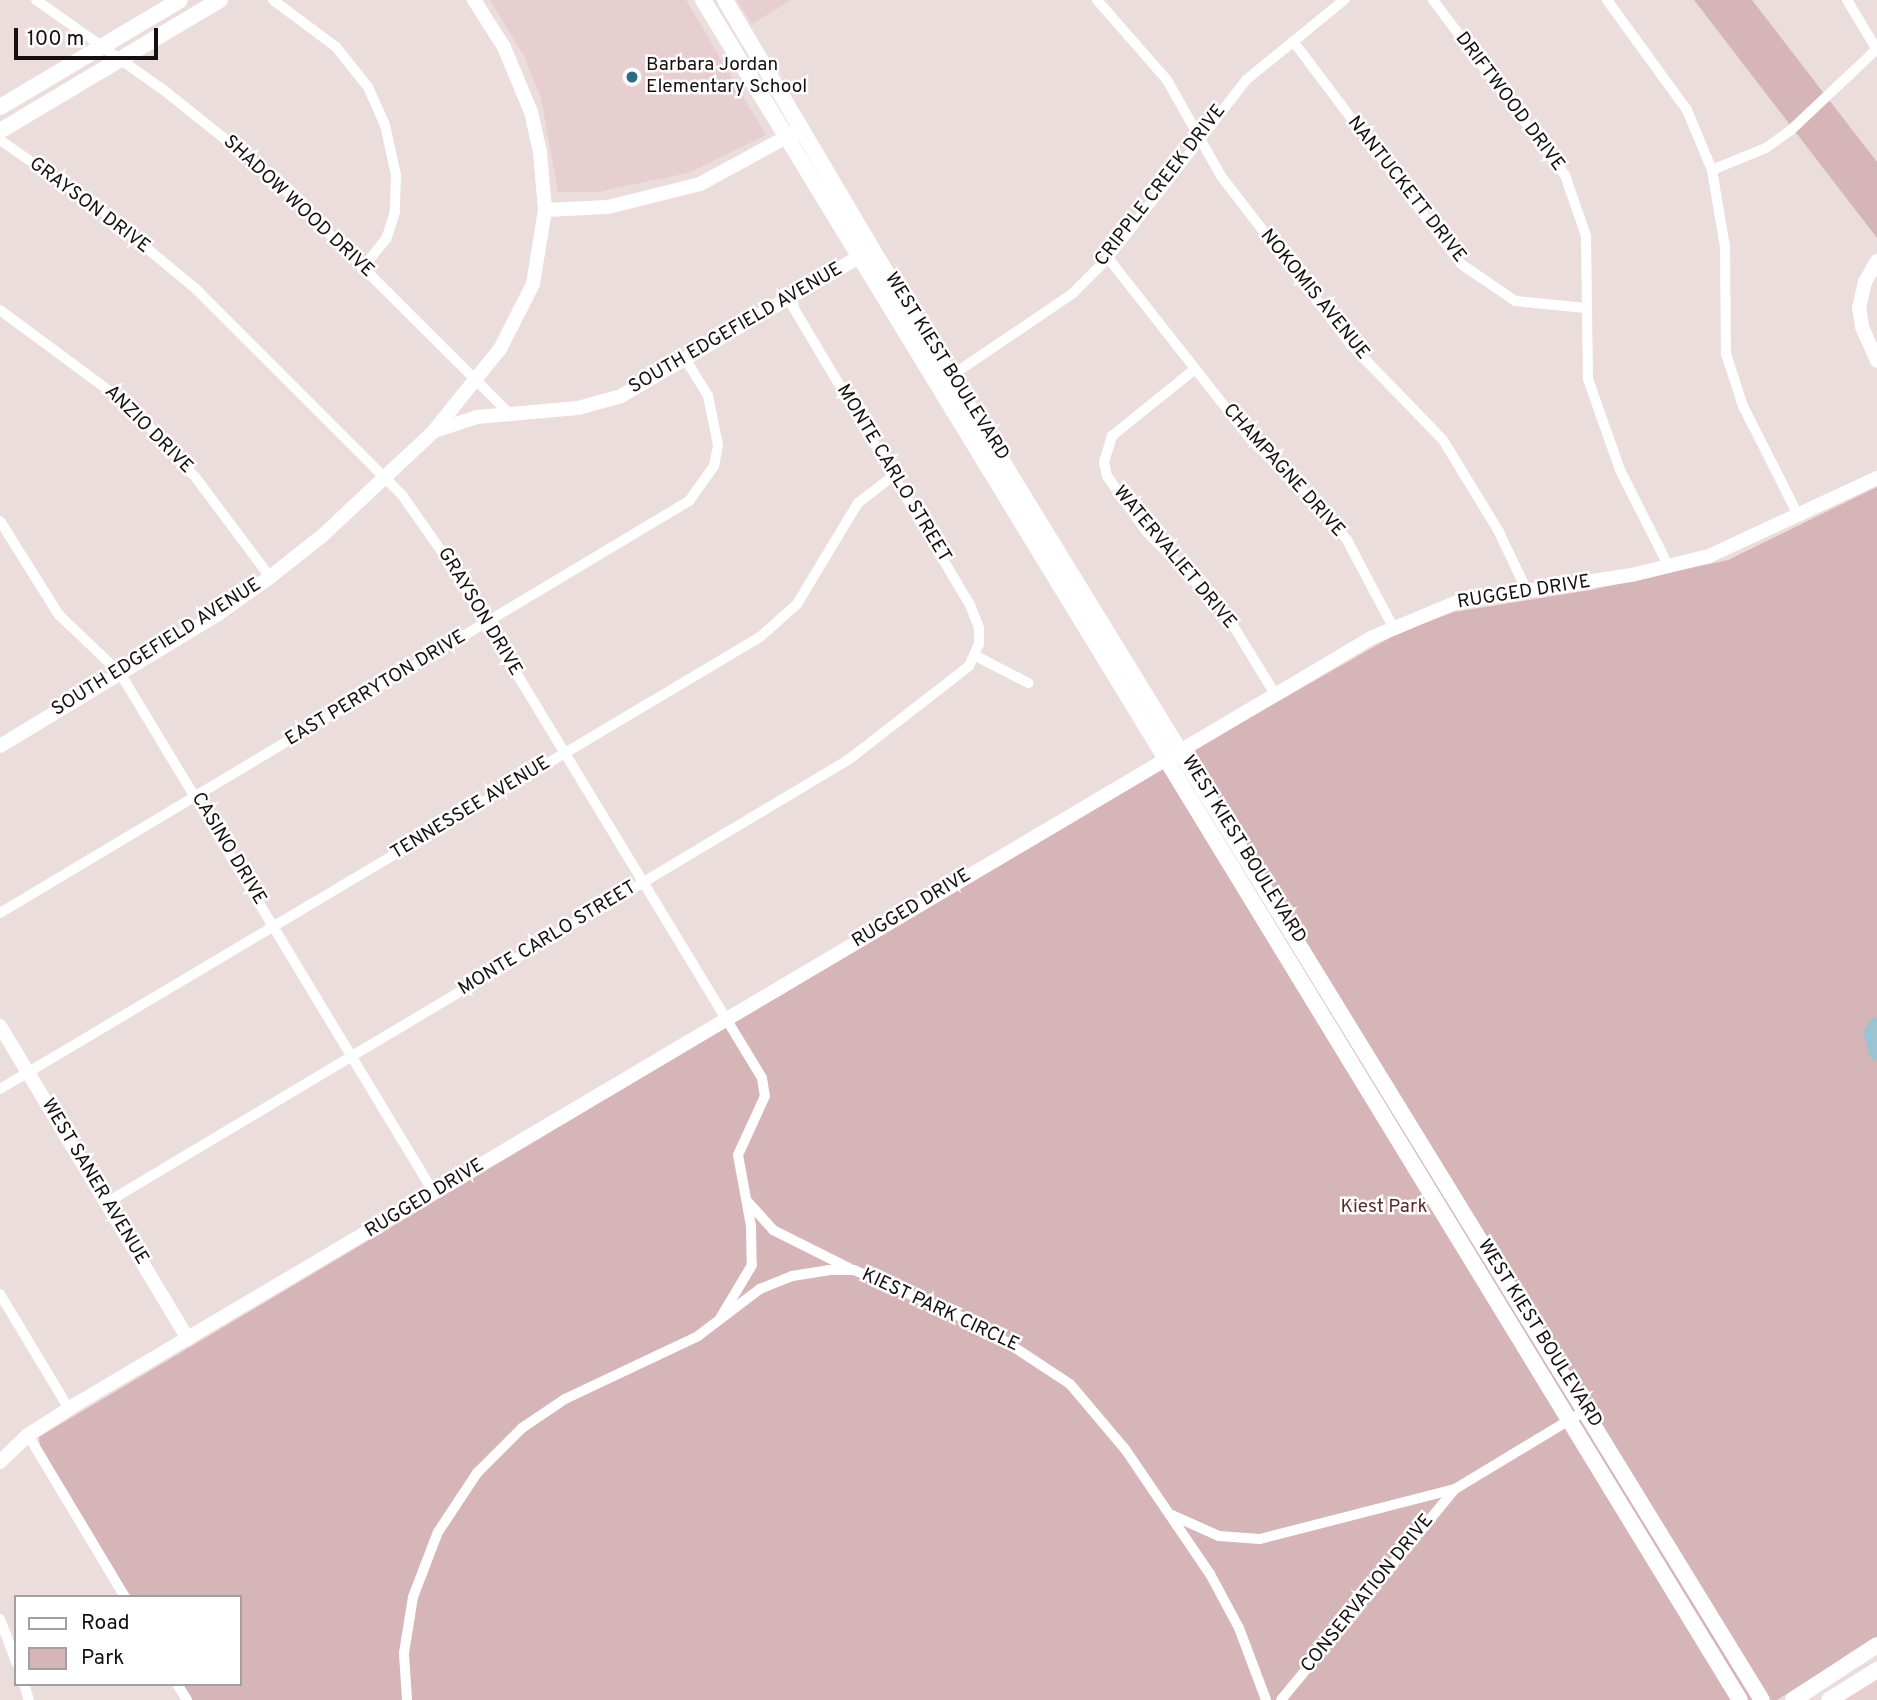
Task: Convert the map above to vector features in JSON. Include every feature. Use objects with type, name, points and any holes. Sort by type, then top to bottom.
[{"type":"main road","points":[[0,107],[180,0]]},
{"type":"main road","points":[[0,131],[220,0]]},
{"type":"main road","name":"WEST KIEST BOULEVARD","points":[[703,0],[857,257],[1051,570],[1174,754],[1586,1410],[1762,1700]]},
{"type":"main road","name":"WEST KIEST BOULEVARD","points":[[724,0],[872,249],[1066,560],[1174,754],[1569,1420],[1740,1700]]},
{"type":"main road","points":[[732,48],[747,38]]},
{"type":"main road","points":[[1051,570],[1066,560]]},
{"type":"main road","points":[[1793,1700],[1877,1645]]},
{"type":"main road","points":[[1829,1700],[1873,1673],[1857,1658]]},
{"type":"street","name":"SHADOW WOOD DRIVE","points":[[36,0],[121,58],[270,175],[508,411]]},
{"type":"street","points":[[273,0],[336,47],[368,87],[385,125],[396,175],[395,212],[386,239],[363,267]]},
{"type":"street","name":"SOUTH EDGEFIELD AVENUE","points":[[2,741],[120,673],[270,577],[433,432],[473,379],[500,349],[518,319],[542,249],[545,210],[540,152],[531,112],[504,47],[474,0]]},
{"type":"street","name":"NOKOMIS AVENUE","points":[[1097,0],[1167,80],[1239,200],[1352,345],[1417,409],[1457,459],[1528,590]]},
{"type":"street","name":"CRIPPLE CREEK DRIVE","points":[[936,385],[1072,294],[1108,258],[1199,137],[1246,80],[1344,0]]},
{"type":"street","name":"DRIFTWOOD DRIVE","points":[[1433,0],[1565,176],[1586,236],[1588,379],[1620,470],[1669,567]]},
{"type":"street","points":[[1607,0],[1687,110],[1712,170],[1723,221],[1729,367],[1743,406],[1799,517]]},
{"type":"street","points":[[1712,170],[1766,148],[1791,130],[1877,50],[1847,0]]},
{"type":"street","name":"NANTUCKETT DRIVE","points":[[1293,41],[1461,264],[1515,301],[1586,308]]},
{"type":"street","points":[[545,210],[608,207],[647,200],[700,184],[801,128]]},
{"type":"street","name":"GRAYSON DRIVE","points":[[0,140],[102,211],[196,289],[419,515],[486,624],[724,1021],[758,1070],[765,1088],[738,1155],[748,1202],[752,1265],[721,1317]]},
{"type":"street","name":"SOUTH EDGEFIELD AVENUE","points":[[433,432],[508,411],[555,411],[600,402],[643,386],[872,249]]},
{"type":"street","name":"CHAMPAGNE DRIVE","points":[[1108,258],[1251,440],[1313,500],[1347,540],[1393,627]]},
{"type":"street","points":[[1877,261],[1865,282],[1859,307],[1862,327],[1877,361]]},
{"type":"street","name":"MONTE CARLO STREET","points":[[106,1203],[848,760],[957,678],[976,656],[979,636],[976,616],[788,298]]},
{"type":"street","name":"ANZIO DRIVE","points":[[0,310],[131,407],[196,478],[270,577]]},
{"type":"street","name":"EAST PERRYTON DRIVE","points":[[0,913],[676,511],[703,486],[714,466],[716,420],[687,360]]},
{"type":"street","name":"WATERVALIET DRIVE","points":[[1195,369],[1112,436],[1104,462],[1107,476],[1146,531],[1226,614],[1275,694]]},
{"type":"street","name":"TENNESSEE AVENUE","points":[[0,1089],[760,637],[782,619],[811,585],[858,503],[893,476]]},
{"type":"street","name":"RUGGED DRIVE","points":[[0,1462],[28,1435],[69,1409],[1275,694],[1393,627],[1457,602],[1669,567],[1735,546],[1877,478]]},
{"type":"street","name":"CASINO DRIVE","points":[[0,521],[59,615],[120,673],[197,795],[434,1194]]},
{"type":"street","points":[[976,656],[1028,683]]},
{"type":"street","name":"WEST SANER AVENUE","points":[[0,1026],[188,1339]]},
{"type":"street","name":"GRAYSON DRIVE","points":[[748,1202],[772,1230],[854,1270]]},
{"type":"street","name":"KIEST PARK CIRCLE","points":[[407,1700],[404,1653],[413,1597],[438,1532],[477,1473],[522,1429],[565,1399],[615,1372],[676,1348],[776,1282],[810,1272],[854,1270],[982,1326],[1045,1364],[1094,1408],[1170,1514],[1239,1628],[1266,1700]]},
{"type":"street","points":[[0,1294],[69,1409]]},
{"type":"street","name":"CONSERVATION DRIVE","points":[[1170,1514],[1219,1536],[1261,1539],[1455,1489],[1586,1410]]},
{"type":"street","points":[[28,1435],[124,1595]]},
{"type":"street","name":"CONSERVATION DRIVE","points":[[1281,1700],[1455,1489]]},
{"type":"street","points":[[0,1619],[14,1657]]},
{"type":"shaded area","name":"Barbara Jordan Elementary School","points":[[490,0],[686,0],[766,135],[688,173],[597,192],[558,192],[541,98],[524,56]]},
{"type":"shaded area","points":[[737,0],[791,0],[752,24]]},
{"type":"shaded area","points":[[1877,1678],[1877,1700],[1841,1700]]},
{"type":"green space","points":[[1694,0],[1752,0],[1877,162],[1877,238]]},
{"type":"green space","name":"Kiest Park","points":[[1877,487],[1877,1637],[1777,1700],[192,1700],[183,1686],[242,1686],[242,1595],[129,1595],[40,1447],[39,1437],[1165,766],[1400,632],[1454,612],[1591,590],[1728,560]]},
{"type":"waterway","points":[[1877,1026],[1873,1034],[1877,1052]]},
{"type":"place","name":"Barbara Jordan Elementary School","points":[[632,77]]}]
